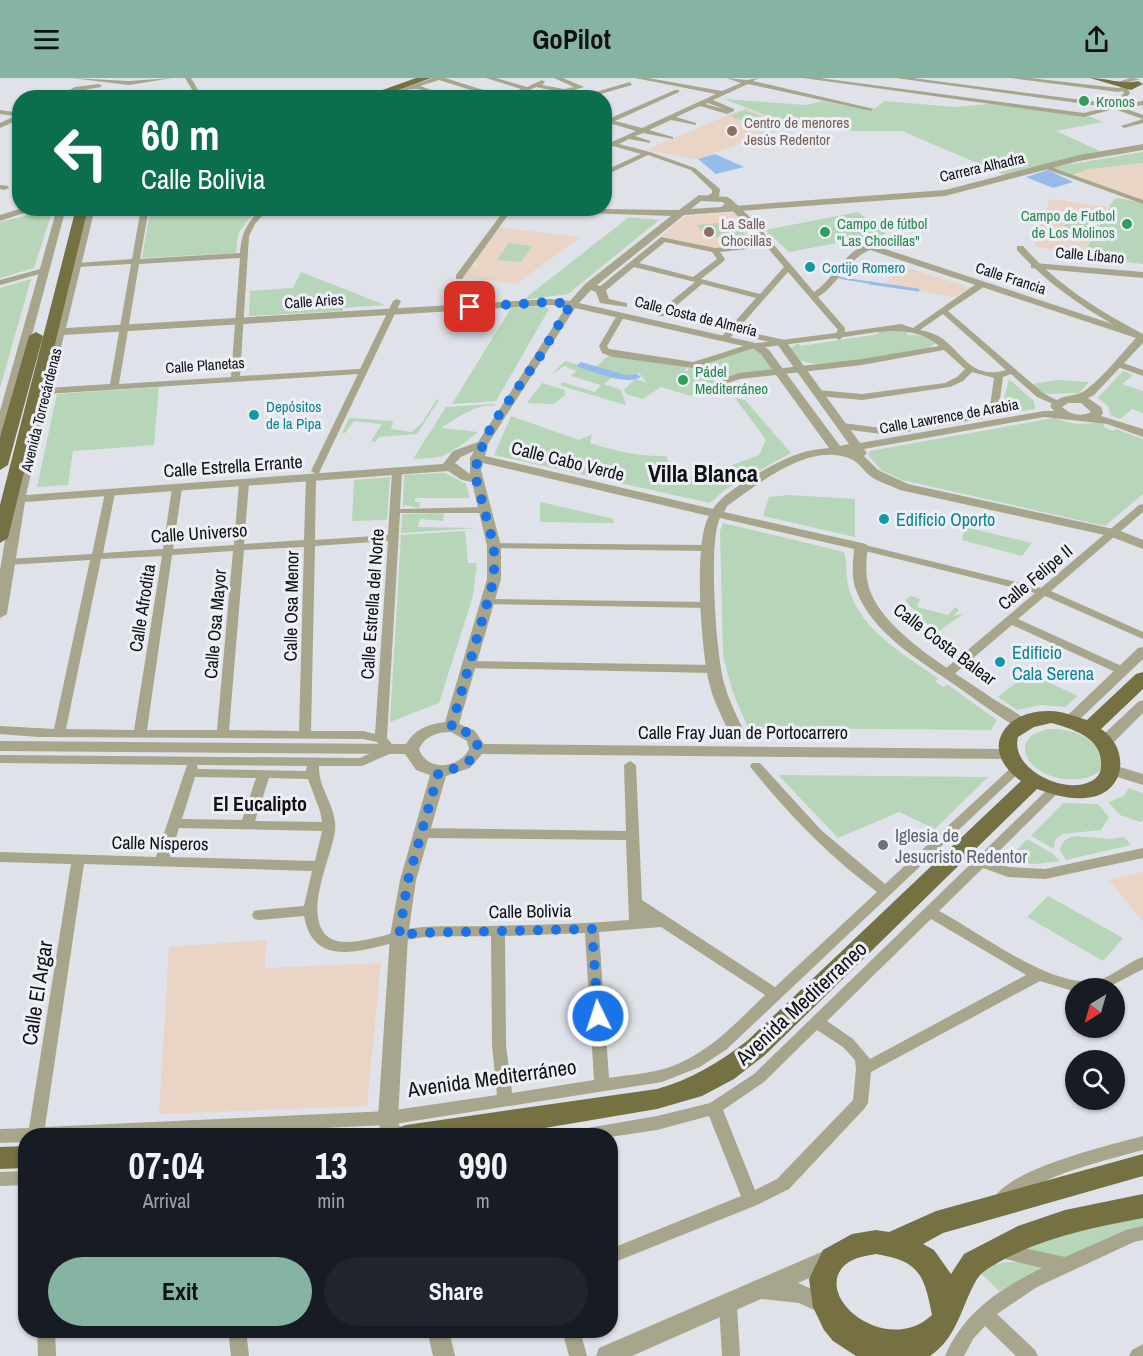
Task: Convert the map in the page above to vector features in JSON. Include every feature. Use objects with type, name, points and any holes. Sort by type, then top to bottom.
[{"type":"main road","points":[[389,90],[426,78]]},
{"type":"main road","points":[[1095,78],[1134,85]]},
{"type":"main road","name":"Avenida Torrecárdenas","points":[[0,465],[7,410],[68,216]]},
{"type":"main road","name":"Avenida Torrecárdenas","points":[[0,538],[85,216]]},
{"type":"main road","points":[[1100,732],[1143,678]]},
{"type":"main road","points":[[1051,717],[1068,719],[1100,732],[1118,749],[1122,761],[1120,772],[1103,787],[1089,790],[1029,773],[1009,735],[1021,724],[1051,717]]},
{"type":"main road","name":"Avenida Mediterraneo","points":[[471,1128],[657,1099],[693,1089],[724,1072],[756,1048],[1029,773]]},
{"type":"main road","points":[[0,1158],[18,1151]]},
{"type":"main road","points":[[1143,1165],[994,1205],[936,1223],[913,1236],[894,1242],[862,1242],[837,1255],[824,1278],[827,1306],[856,1348],[898,1353],[918,1352],[937,1334],[969,1268],[995,1250],[1043,1228],[1143,1206]]},
{"type":"main road","points":[[894,1242],[916,1253],[934,1270],[943,1284],[946,1314]]},
{"type":"street","points":[[74,78],[129,83]]},
{"type":"street","points":[[78,90],[170,78]]},
{"type":"street","points":[[402,90],[438,78],[479,90]]},
{"type":"street","points":[[489,78],[527,89],[546,78]]},
{"type":"street","points":[[557,78],[580,87],[568,90]]},
{"type":"street","points":[[682,78],[734,88]]},
{"type":"street","points":[[729,78],[752,80],[820,99],[871,109]]},
{"type":"street","points":[[806,78],[835,80],[901,91],[920,97],[1093,114],[1116,107],[1143,103]]},
{"type":"street","points":[[899,78],[930,80],[964,87],[1116,107],[1143,118]]},
{"type":"street","points":[[957,99],[969,78]]},
{"type":"street","points":[[1014,78],[1134,85]]},
{"type":"street","points":[[605,90],[634,80],[723,93]]},
{"type":"street","points":[[634,80],[692,93]]},
{"type":"street","points":[[612,96],[634,80]]},
{"type":"street","points":[[612,142],[752,80]]},
{"type":"street","points":[[820,99],[835,80]]},
{"type":"street","points":[[920,97],[930,80]]},
{"type":"street","points":[[73,90],[92,81]]},
{"type":"street","points":[[1045,110],[1054,82]]},
{"type":"street","points":[[535,85],[559,90]]},
{"type":"street","points":[[1116,107],[1134,85]]},
{"type":"street","points":[[414,86],[427,90]]},
{"type":"street","points":[[864,93],[869,87]]},
{"type":"street","points":[[612,91],[617,93]]},
{"type":"street","points":[[612,118],[677,91]]},
{"type":"street","points":[[896,98],[901,91]]},
{"type":"street","points":[[854,106],[859,99]]},
{"type":"street","points":[[699,104],[727,112],[732,110],[708,100]]},
{"type":"street","points":[[683,111],[700,116]]},
{"type":"street","points":[[669,117],[694,124]]},
{"type":"street","points":[[1124,126],[1143,118]]},
{"type":"street","points":[[612,122],[671,138]]},
{"type":"street","points":[[627,136],[648,142]]},
{"type":"street","points":[[612,144],[648,153],[698,172],[716,189],[716,194],[709,197]]},
{"type":"street","name":"Carrera Alhadra","points":[[637,213],[709,197],[738,209],[945,193],[1078,158],[1143,147]]},
{"type":"street","points":[[612,170],[648,153]]},
{"type":"street","points":[[1045,167],[1143,202]]},
{"type":"street","points":[[698,199],[696,205],[699,211]]},
{"type":"street","points":[[451,728],[494,579],[494,546],[476,479],[477,458],[482,444],[589,286],[698,199]]},
{"type":"street","name":"Carrera Alhadra","points":[[612,212],[678,213],[699,211],[725,203],[754,207]]},
{"type":"street","points":[[738,209],[813,296],[840,333]]},
{"type":"street","name":"Carrera Alhadra","points":[[637,213],[658,216],[668,222]]},
{"type":"street","name":"Avenida Torrecárdenas","points":[[0,432],[60,216]]},
{"type":"street","name":"Avenida Torrecárdenas","points":[[0,614],[20,496],[86,216]]},
{"type":"street","points":[[114,386],[144,216]]},
{"type":"street","points":[[235,378],[246,233],[260,216]]},
{"type":"street","points":[[459,277],[504,216]]},
{"type":"street","points":[[603,295],[632,264],[664,239],[715,250],[769,245]]},
{"type":"street","points":[[813,296],[825,291],[859,250],[870,248]]},
{"type":"street","name":"Calle Francia","points":[[870,248],[1143,337]]},
{"type":"street","points":[[1020,248],[1034,266],[1072,298],[1143,337],[1118,364],[1092,406]]},
{"type":"street","points":[[661,314],[721,259],[715,250]]},
{"type":"street","points":[[76,265],[244,255]]},
{"type":"street","points":[[632,264],[761,297]]},
{"type":"street","name":"Calle Líbano","points":[[1034,266],[1143,275]]},
{"type":"street","points":[[729,334],[788,267]]},
{"type":"street","points":[[0,283],[45,270]]},
{"type":"street","points":[[916,329],[982,284]]},
{"type":"street","name":"Calle Costa de Almería","points":[[589,286],[603,295],[729,334],[756,346],[765,352],[778,371],[851,451],[876,474],[907,488],[1113,533],[1143,545]]},
{"type":"street","name":"Calle Costa de Almería","points":[[580,301],[603,295]]},
{"type":"street","name":"Calle Costa de Almería","points":[[580,301],[621,315],[729,334],[776,339],[783,344],[843,426],[851,451]]},
{"type":"street","name":"Calle Aries","points":[[60,332],[240,321],[395,306],[580,301]]},
{"type":"street","points":[[313,475],[395,306]]},
{"type":"street","points":[[944,311],[1044,398],[1059,408],[1092,406]]},
{"type":"street","points":[[621,315],[603,346],[606,351],[613,354],[693,364],[756,346],[891,327],[916,329],[933,336],[970,369],[999,377]]},
{"type":"street","points":[[717,394],[725,381],[735,377],[800,367],[862,362],[946,347]]},
{"type":"street","points":[[1118,364],[1143,373]]},
{"type":"street","points":[[818,393],[862,397],[947,385],[960,380],[970,369]]},
{"type":"street","name":"Calle Planetas","points":[[46,391],[365,370]]},
{"type":"street","points":[[843,426],[889,432],[982,416],[994,407],[999,377],[1003,373],[1012,371]]},
{"type":"street","points":[[1059,408],[1074,399],[1092,406],[1110,421],[1143,433]]},
{"type":"street","name":"Calle Lawrence de Arabia","points":[[716,513],[738,492],[780,465],[799,457],[851,451],[1044,414],[1059,408]]},
{"type":"street","name":"Avenida Torrecárdenas","points":[[0,446],[7,410]]},
{"type":"street","points":[[476,479],[466,477],[450,465],[457,454],[482,444]]},
{"type":"street","name":"Calle Cabo Verde","points":[[477,458],[861,547]]},
{"type":"street","name":"Calle Estrella Errante","points":[[42,495],[450,465]]},
{"type":"street","name":"Calle Estrella Errante","points":[[20,496],[110,493],[244,483],[313,475],[397,472],[450,465]]},
{"type":"street","name":"Calle Estrella del Norte","points":[[385,744],[397,472]]},
{"type":"street","name":"Calle Osa Menor","points":[[305,734],[309,543],[313,475]]},
{"type":"street","name":"Calle Osa Mayor","points":[[223,733],[244,483]]},
{"type":"street","name":"Calle Afrodita","points":[[140,733],[177,488]]},
{"type":"street","points":[[58,733],[110,493]]},
{"type":"street","name":"Calle Felipe II","points":[[948,673],[1143,507]]},
{"type":"street","points":[[403,511],[485,510]]},
{"type":"street","points":[[716,513],[709,528],[708,548],[708,605],[713,669],[722,699],[739,737]]},
{"type":"street","name":"Calle Universo","points":[[8,562],[393,538]]},
{"type":"street","points":[[494,546],[708,548]]},
{"type":"street","points":[[861,547],[1044,592],[1143,636]]},
{"type":"street","name":"Calle Costa Balear","points":[[861,547],[859,579],[872,610],[897,636],[1021,724]]},
{"type":"street","points":[[489,602],[708,605]]},
{"type":"street","points":[[1011,620],[1122,671]]},
{"type":"street","points":[[1068,719],[1075,716],[1143,651]]},
{"type":"street","points":[[470,665],[713,669]]},
{"type":"street","points":[[1100,732],[1143,705]]},
{"type":"street","points":[[436,728],[451,728],[471,735],[476,741],[477,749],[474,757],[466,765],[439,771],[419,764],[412,756],[411,749],[415,740],[423,733],[436,728]]},
{"type":"street","points":[[0,730],[58,733],[363,735],[385,744]]},
{"type":"street","points":[[192,767],[264,774],[312,769],[362,762],[385,744]]},
{"type":"street","points":[[0,746],[385,744],[411,749]]},
{"type":"street","name":"Calle Fray Juan de Portocarrero","points":[[477,749],[1029,773]]},
{"type":"street","points":[[0,759],[192,767],[312,769]]},
{"type":"street","points":[[630,765],[636,925]]},
{"type":"street","points":[[756,765],[788,806],[826,843],[886,892]]},
{"type":"street","points":[[162,860],[192,767]]},
{"type":"street","points":[[259,915],[311,910],[329,827],[312,769]]},
{"type":"street","points":[[389,1127],[399,936],[420,833],[439,771]]},
{"type":"street","points":[[1120,772],[1143,780]]},
{"type":"street","points":[[618,1129],[657,1123],[714,1108],[759,1077],[981,862],[1029,773]]},
{"type":"street","name":"Avenida Mediterráneo","points":[[370,1128],[389,1127],[505,1101],[662,1076],[695,1063],[722,1045],[886,892],[1029,773]]},
{"type":"street","points":[[248,825],[264,774]]},
{"type":"street","points":[[175,823],[329,827]]},
{"type":"street","points":[[420,833],[634,836]]},
{"type":"street","points":[[981,862],[1008,872],[1045,874],[1143,853]]},
{"type":"street","name":"Calle Nísperos","points":[[0,857],[320,866]]},
{"type":"street","name":"Calle El Argar","points":[[34,1128],[78,862],[76,858]]},
{"type":"street","points":[[635,902],[776,995]]},
{"type":"street","name":"Calle Bolivia","points":[[311,910],[315,933],[325,943],[342,946],[375,944],[416,933],[592,929],[663,922]]},
{"type":"street","points":[[929,912],[1038,975],[1073,986],[1098,986],[1143,962]]},
{"type":"street","points":[[592,929],[602,1086]]},
{"type":"street","points":[[498,931],[499,1046],[505,1101]]},
{"type":"street","points":[[864,1070],[1038,975]]},
{"type":"street","points":[[618,1254],[751,1200],[783,1184],[860,1103],[864,1070],[862,1058],[848,1043],[816,1022]]},
{"type":"street","points":[[714,1108],[751,1200]]},
{"type":"street","name":"Avenida Mediterráneo","points":[[0,1136],[18,1142]]},
{"type":"street","points":[[994,1205],[1016,1187],[1090,1157],[1143,1143]]},
{"type":"street","points":[[0,1179],[18,1179]]},
{"type":"street","points":[[954,1356],[985,1314],[1018,1288],[1139,1237]]},
{"type":"street","points":[[995,1250],[1068,1265]]},
{"type":"street","points":[[608,1356],[763,1290],[837,1255]]},
{"type":"street","points":[[763,1290],[801,1293],[827,1306]]},
{"type":"street","points":[[728,1305],[731,1356]]},
{"type":"street","points":[[985,1314],[1029,1356]]},
{"type":"street","points":[[46,1338],[47,1356]]},
{"type":"street","points":[[238,1338],[240,1356]]},
{"type":"street","points":[[440,1338],[444,1356]]},
{"type":"street","points":[[573,1338],[578,1356]]},
{"type":"street","points":[[1138,1356],[1143,1352]]},
{"type":"shaded area","name":"Centro de menores Jesús Redentor","points":[[745,108],[793,126],[696,159],[646,150]]},
{"type":"shaded area","points":[[1143,162],[1143,202],[1069,176],[1089,169]]},
{"type":"shaded area","points":[[1050,199],[1108,207],[1083,256],[1034,246]]},
{"type":"shaded area","name":"La Salle Chocillas","points":[[736,212],[763,244],[712,248],[661,236],[686,216]]},
{"type":"shaded area","points":[[496,227],[581,237],[516,284],[462,277],[472,266],[478,266],[473,257]]},
{"type":"shaded area","points":[[906,267],[971,288],[953,297],[884,284]]},
{"type":"shaded area","points":[[1143,872],[1143,922],[1109,880]]},
{"type":"shaded area","points":[[266,940],[265,968],[381,963],[367,1106],[159,1114],[169,947]]},
{"type":"green space","points":[[724,99],[806,105],[823,101],[872,111],[884,101],[955,107],[989,104],[1085,115],[1103,122],[1056,131],[1100,151],[1005,175],[902,131],[851,131],[794,126]]},
{"type":"green space","points":[[745,110],[777,122],[760,128],[730,116]]},
{"type":"green space","points":[[1143,152],[1143,163],[1089,169],[1069,176],[1048,168]]},
{"type":"green space","points":[[1114,199],[1143,203],[1143,264],[1082,257]]},
{"type":"green space","name":"Campo de fútbol \"Las Chocillas\"","points":[[858,212],[886,234],[789,252],[765,230]]},
{"type":"green space","points":[[24,216],[51,216],[34,268],[0,278],[0,222]]},
{"type":"green space","points":[[149,216],[251,216],[238,234],[236,253],[142,258]]},
{"type":"green space","points":[[629,217],[659,220],[568,294],[523,300]]},
{"type":"green space","points":[[1067,219],[1092,222],[1087,241],[1061,237]]},
{"type":"green space","points":[[739,221],[746,230],[742,231],[746,237],[719,239],[714,233],[703,234],[697,225]]},
{"type":"green space","points":[[509,243],[532,246],[521,262],[497,260]]},
{"type":"green space","points":[[301,272],[385,305],[343,308],[343,311],[249,316],[250,291],[293,288]]},
{"type":"green space","points":[[31,279],[0,388],[0,288]]},
{"type":"green space","points":[[544,306],[549,309],[496,401],[452,404],[511,308]]},
{"type":"green space","points":[[908,329],[907,335],[930,336],[936,343],[929,348],[880,358],[826,364],[796,359],[790,349],[798,343],[801,346],[879,334],[877,331]]},
{"type":"green space","points":[[752,349],[760,352],[773,369],[728,377],[717,390],[712,389],[708,397],[688,395],[661,387],[643,399],[626,394],[624,390],[635,379],[647,383],[639,373],[627,377],[586,365],[597,366],[609,355],[688,366],[684,371],[687,371],[691,366]]},
{"type":"green space","points":[[565,361],[614,376],[604,384],[621,390],[626,405],[561,386],[562,382],[595,392],[601,385],[571,376],[576,371],[564,366],[550,376]]},
{"type":"green space","points":[[1123,371],[1133,375],[1122,384],[1143,391],[1143,413],[1132,409],[1120,419],[1110,415],[1109,407],[1098,398]]},
{"type":"green space","points":[[1009,379],[1034,401],[1035,409],[1000,415]]},
{"type":"green space","points":[[1057,380],[1089,382],[1079,393],[1044,394],[1032,384]]},
{"type":"green space","points":[[542,383],[565,390],[565,395],[554,404],[527,403]]},
{"type":"green space","points":[[159,387],[154,445],[73,451],[68,485],[37,487],[57,394]]},
{"type":"green space","points":[[735,398],[745,400],[791,453],[726,489],[710,503],[494,455],[511,416],[579,440],[592,434],[590,443],[609,449],[666,456],[672,469],[671,477],[704,476],[759,455],[766,440]]},
{"type":"green space","points":[[437,399],[439,400],[417,434],[379,437],[375,442],[371,441],[382,424],[354,421],[345,433],[342,433],[349,418],[393,421],[391,429],[411,432],[422,423]]},
{"type":"green space","points":[[493,404],[496,406],[489,405],[474,409],[441,428],[478,432],[461,445],[443,456],[413,459],[446,407]]},
{"type":"green space","points":[[1054,418],[1075,424],[1101,423],[1105,425],[1103,427],[1113,431],[1116,429],[1143,439],[1143,494],[1105,526],[902,480],[881,470],[868,455],[870,451]]},
{"type":"green space","points":[[445,473],[466,484],[470,498],[415,498],[415,502],[420,502],[419,508],[405,505],[403,508],[404,475]]},
{"type":"green space","points":[[390,477],[387,520],[352,521],[354,480]]},
{"type":"green space","points":[[789,495],[855,499],[855,537],[763,516],[769,497]]},
{"type":"green space","points":[[540,502],[614,519],[614,523],[540,522]]},
{"type":"green space","points":[[444,513],[443,521],[420,519],[418,527],[478,528],[401,533],[402,514]]},
{"type":"green space","points":[[723,523],[844,552],[849,589],[863,617],[886,641],[939,679],[935,681],[943,687],[948,685],[997,720],[991,730],[748,728],[732,690],[723,656],[720,531]]},
{"type":"green space","points":[[965,527],[1032,543],[1022,556],[962,540]]},
{"type":"green space","points":[[465,531],[468,563],[477,563],[473,596],[439,703],[390,722],[401,535]]},
{"type":"green space","points":[[911,596],[920,599],[917,607],[948,615],[955,607],[959,610],[953,616],[963,614],[938,632],[925,622],[905,600]]},
{"type":"green space","points":[[1026,675],[1037,677],[1078,696],[1065,707],[1041,705],[1017,710],[998,697]]},
{"type":"green space","points":[[1047,729],[1070,731],[1089,740],[1101,750],[1102,769],[1081,779],[1068,779],[1055,777],[1033,765],[1027,756],[1025,744],[1032,735]]},
{"type":"green space","points":[[778,775],[988,777],[935,829],[899,812],[838,838]]},
{"type":"green space","points":[[1129,788],[1143,793],[1143,820],[1140,822],[1120,815],[1108,802],[1124,796]]},
{"type":"green space","points":[[1063,803],[1098,804],[1109,817],[1101,830],[1063,834],[1055,840],[1054,849],[1031,836]]},
{"type":"green space","points":[[1075,836],[1109,839],[1124,837],[1131,845],[1066,860],[1060,850],[1062,844],[1065,840]]},
{"type":"green space","points":[[1027,839],[1052,853],[1060,861],[1036,864],[1006,861]]},
{"type":"green space","points":[[1048,896],[1123,938],[1103,961],[1027,917]]},
{"type":"green space","points":[[1143,1216],[1143,1228],[1072,1257],[1059,1259],[1019,1251],[1052,1238]]},
{"type":"green space","points":[[1005,1262],[1024,1262],[1045,1267],[999,1291],[980,1272],[989,1266]]},
{"type":"water","points":[[715,154],[744,167],[716,174],[698,159]]},
{"type":"water","points":[[1048,170],[1073,182],[1053,188],[1026,177]]},
{"type":"waterway","points":[[840,278],[879,284]]},
{"type":"waterway","points":[[870,283],[918,290]]},
{"type":"waterway","points":[[581,365],[626,378],[637,377]]},
{"type":"place","name":"Kronos","points":[[1084,101]]},
{"type":"place","name":"Centro de menores Jesús Redentor","points":[[732,131]]},
{"type":"place","name":"Campo de Futbol de Los Molinos","points":[[1127,224]]},
{"type":"place","name":"La Salle Chocillas","points":[[709,232]]},
{"type":"place","name":"Campo de fútbol \"Las Chocillas\"","points":[[825,232]]},
{"type":"place","name":"Cortijo Romero","points":[[810,267]]},
{"type":"place","name":"Pádel Mediterráneo","points":[[683,380]]},
{"type":"place","name":"Depósitos de la Pipa","points":[[254,415]]},
{"type":"place","name":"Edificio Oporto","points":[[884,519]]},
{"type":"place","name":"Edificio Cala Serena","points":[[1000,662]]},
{"type":"place","name":"Iglesia de Jesucristo Redentor","points":[[883,845]]},
{"type":"district","name":"Villa Blanca","points":[[703,473]]},
{"type":"district","name":"El Eucalipto","points":[[260,803]]},
{"type":"route","points":[[470,307],[551,302],[571,304],[540,356],[492,425],[477,458],[476,479],[494,546],[494,579],[451,728],[471,735],[476,741],[477,749],[474,757],[466,765],[439,771],[408,880],[399,936],[416,933],[592,929],[598,1016]]}]
